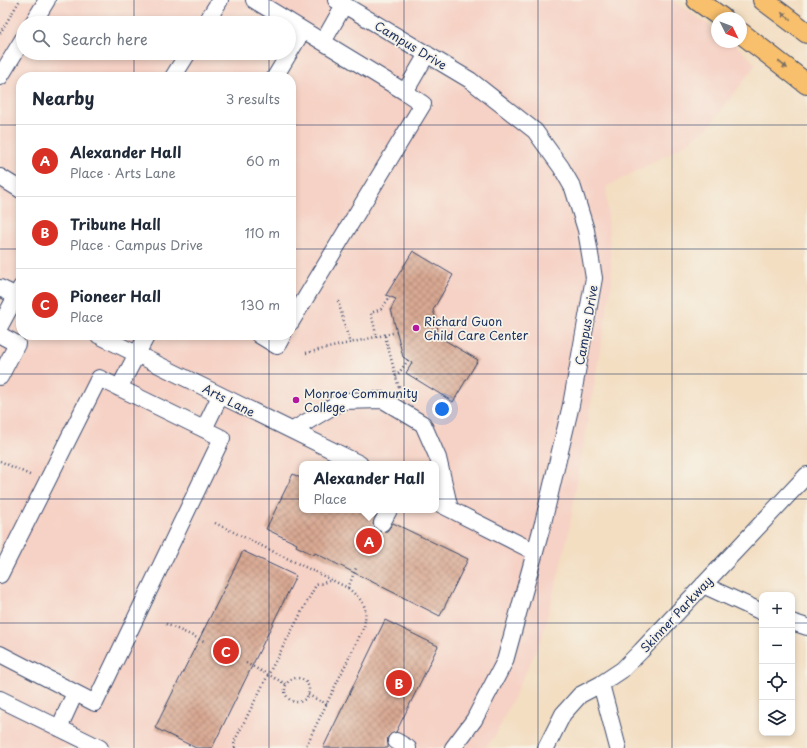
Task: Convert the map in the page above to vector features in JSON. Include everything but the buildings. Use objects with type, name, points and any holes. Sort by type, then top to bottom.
[{"type":"main road","points":[[698,0],[714,12]]},
{"type":"main road","points":[[763,0],[807,33]]},
{"type":"main road","points":[[747,37],[807,84]]},
{"type":"street","points":[[37,16],[47,0]]},
{"type":"street","points":[[210,16],[220,0]]},
{"type":"street","points":[[254,0],[280,16]]},
{"type":"street","points":[[323,42],[340,2]]},
{"type":"street","name":"Campus Drive","points":[[340,2],[470,80],[535,131],[561,167],[573,188],[586,230],[594,278],[571,404],[535,552],[505,661],[474,720],[453,748]]},
{"type":"street","points":[[296,26],[423,104],[296,314]]},
{"type":"street","points":[[296,42],[303,30]]},
{"type":"street","points":[[0,77],[16,51]]},
{"type":"street","points":[[405,92],[427,54]]},
{"type":"street","points":[[176,72],[184,60]]},
{"type":"street","points":[[278,72],[285,60]]},
{"type":"street","points":[[0,177],[16,187]]},
{"type":"street","points":[[0,288],[16,292]]},
{"type":"street","points":[[0,326],[16,298]]},
{"type":"street","points":[[0,336],[17,344],[0,377]]},
{"type":"street","name":"Arts Lane","points":[[108,340],[354,461]]},
{"type":"street","points":[[119,388],[145,340]]},
{"type":"street","points":[[267,340],[277,346],[280,340]]},
{"type":"street","points":[[0,575],[99,378],[222,438],[95,704],[0,654]]},
{"type":"street","points":[[204,429],[220,396]]},
{"type":"street","points":[[293,430],[342,401],[383,400],[423,424],[435,451],[436,461]]},
{"type":"street","name":"Skinner Parkway","points":[[546,748],[563,714],[580,695],[602,684],[622,670],[807,475]]},
{"type":"street","points":[[439,478],[443,506],[535,552]]},
{"type":"street","points":[[703,585],[759,611]]},
{"type":"street","points":[[795,623],[807,627]]},
{"type":"street","points":[[602,684],[618,748]]},
{"type":"street","points":[[59,728],[75,693]]},
{"type":"street","points":[[0,699],[100,748]]},
{"type":"path","points":[[0,33],[20,0]]},
{"type":"path","points":[[377,338],[371,313],[381,309],[390,297]]},
{"type":"path","points":[[338,301],[350,344]]},
{"type":"path","points":[[306,353],[377,338],[396,332]]},
{"type":"path","points":[[385,336],[406,414]]},
{"type":"path","points":[[396,377],[408,360]]},
{"type":"path","points":[[0,461],[26,473]]},
{"type":"path","points":[[215,523],[348,588],[363,601],[367,613],[364,627],[305,748]]},
{"type":"path","points":[[348,588],[356,568]]},
{"type":"path","points":[[235,748],[234,742],[268,674],[316,585],[330,580]]},
{"type":"path","points":[[166,624],[204,641]]},
{"type":"path","points":[[246,663],[286,684]]},
{"type":"path","points":[[300,678],[308,687],[308,695],[299,702],[292,700],[285,692],[286,684],[292,679],[300,678]]},
{"type":"path","points":[[308,695],[326,704]]},
{"type":"shaded area","name":"Monroe Community College","points":[[0,0],[673,0],[711,27],[711,48],[739,48],[756,64],[708,128],[676,150],[606,187],[612,281],[568,535],[542,638],[495,736],[485,748],[0,748]]},
{"type":"place","name":"Richard Guon Child Care Center","points":[[416,328]]},
{"type":"place","name":"Monroe Community College","points":[[296,400]]},
{"type":"place","name":"Alexander Hall","points":[[369,541]]},
{"type":"place","name":"Pioneer Hall","points":[[226,651]]},
{"type":"place","name":"Tribune Hall","points":[[399,683]]}]
